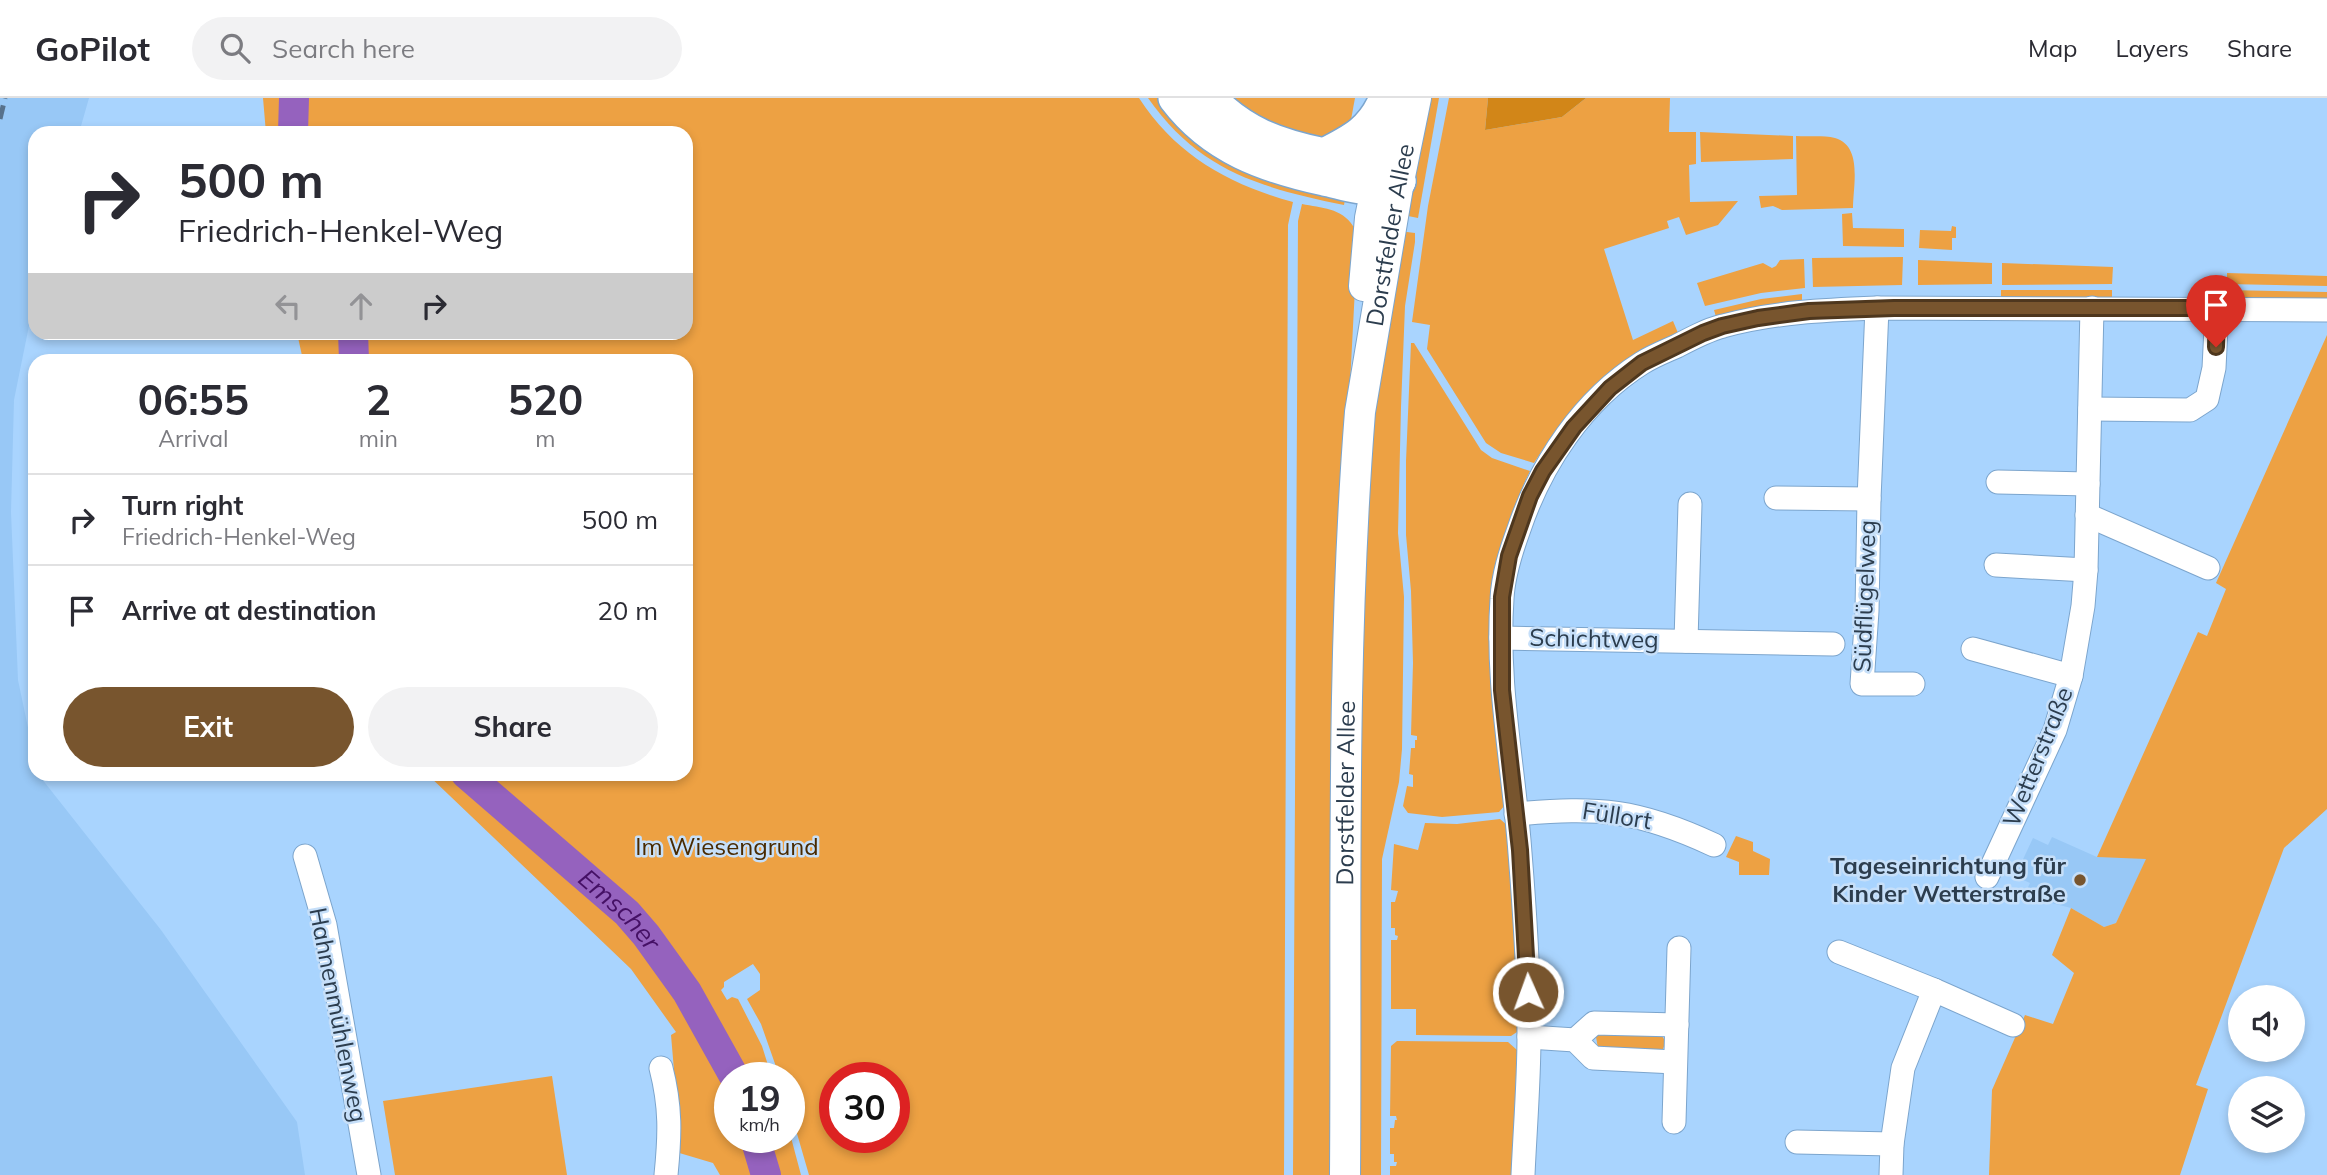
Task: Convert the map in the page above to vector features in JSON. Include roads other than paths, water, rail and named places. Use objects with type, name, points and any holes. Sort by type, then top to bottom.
[{"type":"highway","points":[[1175,98],[1203,129],[1244,156],[1275,168],[1385,178]]},
{"type":"highway","points":[[1209,98],[1242,128],[1270,141],[1324,155],[1385,178]]},
{"type":"highway","points":[[1324,155],[1363,133],[1375,121],[1388,98]]},
{"type":"main road","name":"Dorstfelder Allee","points":[[1345,1175],[1350,608],[1360,412],[1385,178],[1388,98]]},
{"type":"main road","name":"Dorstfelder Allee","points":[[1385,178],[1416,98]]},
{"type":"street","points":[[2090,409],[2190,410],[2207,400],[2214,368],[2217,308]]},
{"type":"street","points":[[1523,1175],[1529,1037],[1526,925],[1502,690],[1502,597],[1509,556],[1530,496],[1557,447],[1610,388],[1642,363],[1722,326],[1809,311],[2217,308],[2327,310]]},
{"type":"street","name":"Südflügelweg","points":[[1877,309],[1862,684],[1913,684]]},
{"type":"street","name":"Wetterstraße","points":[[1987,877],[2055,730],[2071,676],[2082,615],[2086,570],[2092,309]]},
{"type":"street","points":[[1998,482],[2088,484]]},
{"type":"street","name":"Südflügelweg","points":[[1776,498],[1869,499]]},
{"type":"street","name":"Schichtweg","points":[[1686,641],[1690,504]]},
{"type":"street","points":[[2087,515],[2208,569]]},
{"type":"street","points":[[1996,565],[2086,570]]},
{"type":"street","name":"Schichtweg","points":[[1501,638],[1833,644]]},
{"type":"street","name":"Wetterstraße","points":[[1973,649],[2071,676]]},
{"type":"street","name":"Füllort","points":[[1516,814],[1571,809],[1607,810],[1644,817],[1675,827],[1714,845]]},
{"type":"street","name":"Hahnenmühlenweg","points":[[304,856],[324,925],[369,1175]]},
{"type":"street","points":[[1674,1122],[1679,948]]},
{"type":"street","points":[[1839,952],[2013,1025]]},
{"type":"street","points":[[1891,1175],[1892,1144],[1903,1068],[1934,990]]},
{"type":"street","points":[[1575,1040],[1594,1023],[1677,1026]]},
{"type":"street","points":[[1529,1037],[1575,1040],[1593,1058],[1675,1062]]},
{"type":"street","points":[[661,1068],[669,1097],[671,1123],[666,1175]]},
{"type":"street","points":[[1797,1142],[1892,1144]]},
{"type":"waterway","name":"Emscher","points":[[293,126],[294,98]]},
{"type":"waterway","name":"Emscher","points":[[353,340],[354,354]]},
{"type":"waterway","name":"Emscher","points":[[474,781],[627,913],[687,992],[726,1062]]},
{"type":"waterway","name":"Emscher","points":[[759,1153],[766,1175]]},
{"type":"railway","points":[[0,119],[5,98]]},
{"type":"place","name":"Tageseinrichtung für Kinder Wetterstraße","points":[[2080,880]]},
{"type":"park label","name":"Im Wiesengrund","points":[[727,847]]}]
